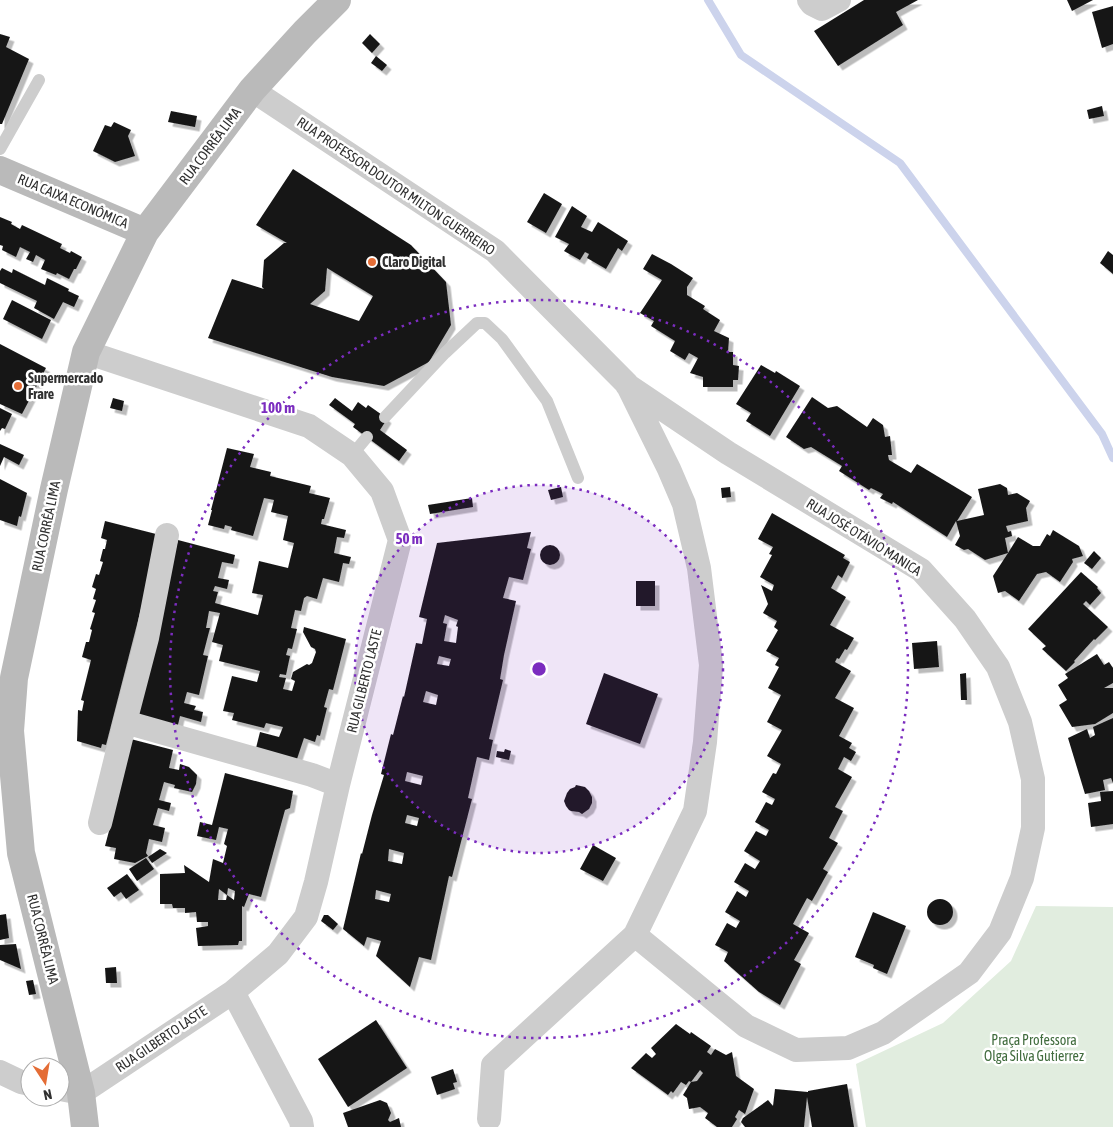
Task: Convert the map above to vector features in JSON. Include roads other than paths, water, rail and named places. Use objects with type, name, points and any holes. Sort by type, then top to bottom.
[{"type":"street","name":"RUA CORRÊA LIMA","points":[[86,1127],[71,1091],[21,853],[5,729],[54,489],[86,352],[146,232],[252,90],[304,32],[336,0]]},
{"type":"street","points":[[809,0],[812,4],[822,9],[839,0]]},
{"type":"street","name":"RUA PROFESSOR DOUTOR MILTON GUERREIRO","points":[[252,90],[495,250],[626,384],[669,469],[684,504],[699,568],[710,665],[705,742],[695,811],[635,935],[493,1065],[489,1119]]},
{"type":"street","name":"RUA CAIXA ECONÔMICA","points":[[0,170],[146,232]]},
{"type":"street","name":"RUA GILBERTO LASTE","points":[[71,1091],[233,992],[278,954],[306,917],[400,540],[382,492],[359,446],[309,426],[86,352]]},
{"type":"street","name":"RUA JOSÉ OTÁVIO MANICA","points":[[626,384],[728,453],[921,570],[965,619],[998,667],[1020,722],[1033,780],[1033,828],[1022,878],[1000,932],[969,973],[883,1033],[848,1048],[796,1050],[746,1026],[635,935]]},
{"type":"street","points":[[100,823],[147,638],[167,535]]},
{"type":"street","points":[[125,722],[312,775],[338,785]]},
{"type":"street","points":[[233,992],[301,1121],[302,1127]]},
{"type":"street","points":[[0,1072],[20,1082]]},
{"type":"lane","points":[[0,149],[39,80]]},
{"type":"lane","points":[[385,417],[445,353],[477,323],[485,323],[502,339],[547,400],[578,478]]},
{"type":"waterway","points":[[708,0],[741,55],[900,163],[1102,434],[1113,458]]},
{"type":"place","name":"Claro Digital","points":[[372,262]]},
{"type":"place","name":"Supermercado Frare","points":[[18,386]]},
{"type":"park label","name":"Praça Professora Olga Silva Gutierrez","points":[[1034,1048]]}]
